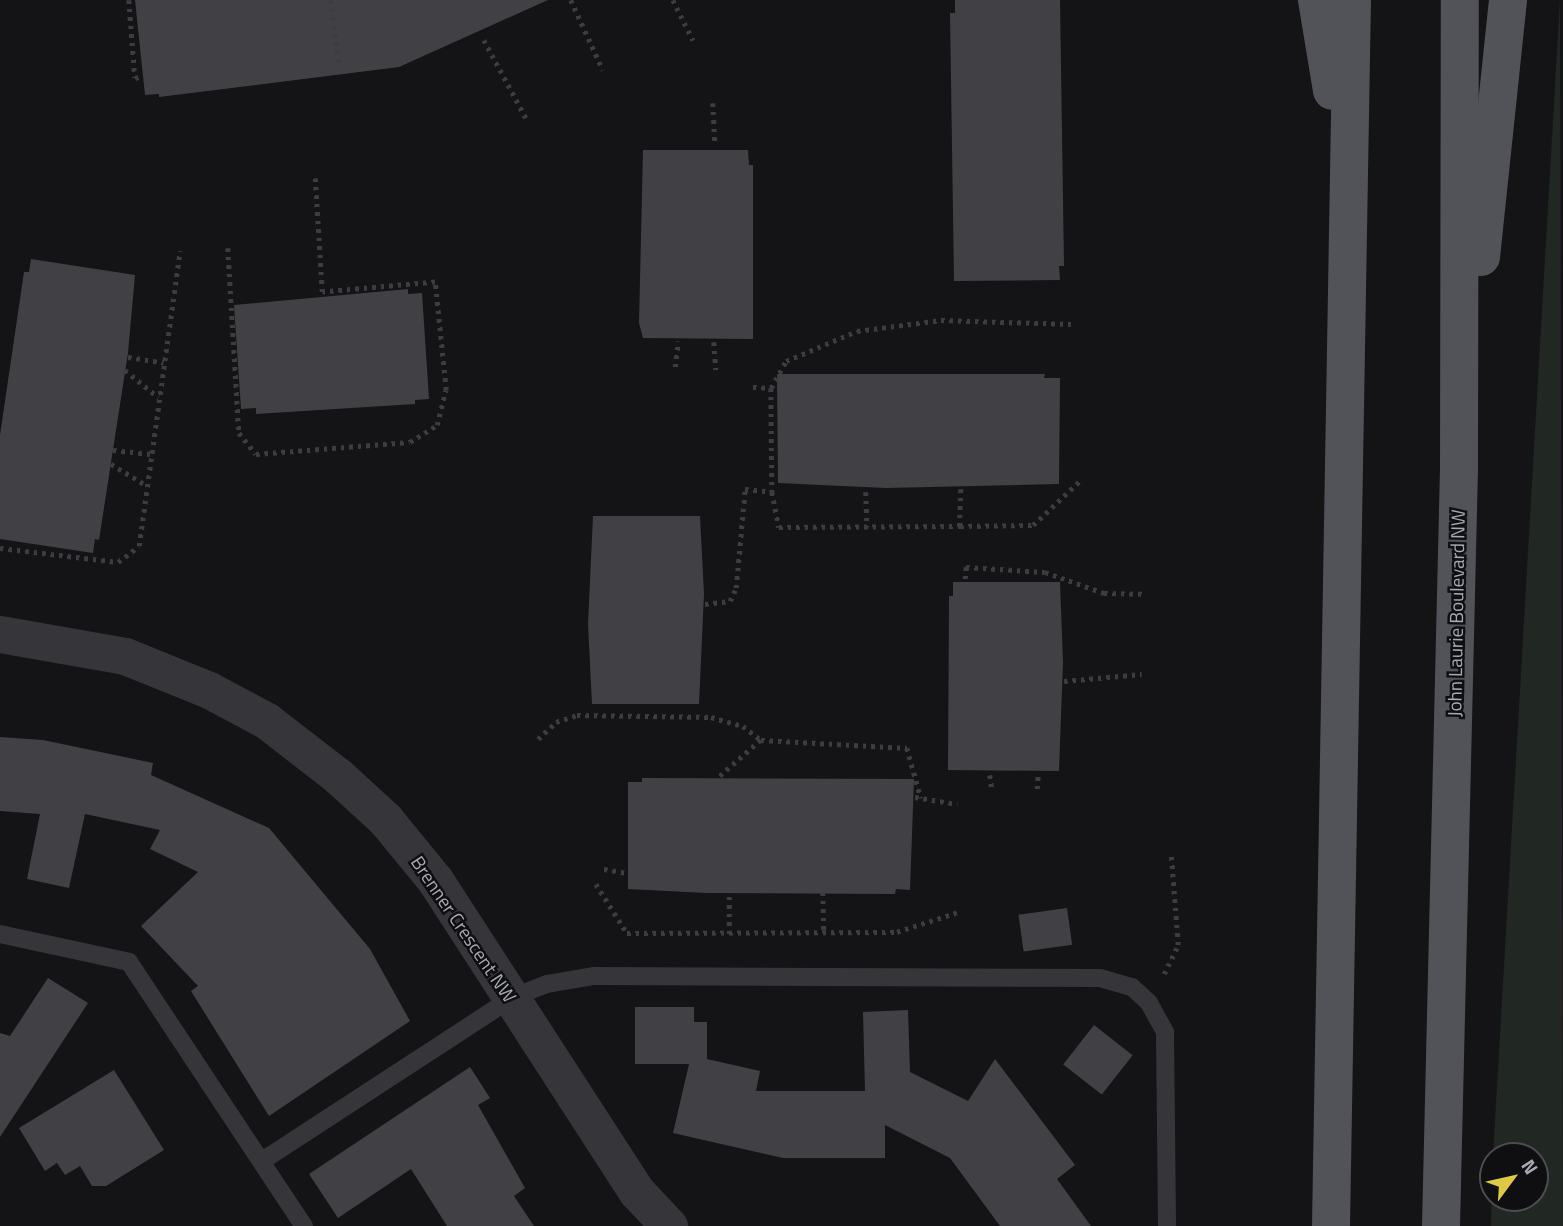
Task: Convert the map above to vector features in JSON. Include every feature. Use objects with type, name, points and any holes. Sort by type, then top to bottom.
[{"type":"main road","points":[[1317,0],[1348,191]]},
{"type":"main road","points":[[1331,1226],[1352,0]]},
{"type":"main road","name":"John Laurie Boulevard NW","points":[[1441,1226],[1459,468],[1460,0]]},
{"type":"main road","points":[[1459,468],[1508,0]]},
{"type":"street","name":"Brenner Crescent NW","points":[[0,634],[125,656],[209,690],[267,721],[385,819],[435,880],[637,1192],[669,1226]]},
{"type":"lane","points":[[0,934],[130,962],[304,1226]]},
{"type":"lane","points":[[262,1161],[512,998],[547,984],[594,976],[1100,978],[1132,987],[1149,1003],[1164,1032],[1168,1061],[1167,1226]]},
{"type":"path","points":[[129,0],[135,78],[142,76]]},
{"type":"path","points":[[331,0],[339,63]]},
{"type":"path","points":[[571,0],[603,70]]},
{"type":"path","points":[[673,0],[693,40]]},
{"type":"path","points":[[484,40],[527,120]]},
{"type":"path","points":[[713,103],[715,143]]},
{"type":"path","points":[[228,248],[239,433],[256,454],[410,442],[437,425],[446,390],[435,282],[322,292],[315,178]]},
{"type":"path","points":[[0,548],[118,562],[139,546],[145,485],[180,251]]},
{"type":"path","points":[[1071,324],[940,320],[857,331],[786,361],[771,388],[772,492],[779,527],[1033,525],[1081,481]]},
{"type":"path","points":[[675,367],[678,341]]},
{"type":"path","points":[[714,342],[716,370]]},
{"type":"path","points":[[128,358],[164,363]]},
{"type":"path","points":[[125,370],[158,397]]},
{"type":"path","points":[[753,387],[771,388]]},
{"type":"path","points":[[113,450],[151,454]]},
{"type":"path","points":[[111,464],[145,485]]},
{"type":"path","points":[[705,604],[730,601],[736,588],[745,489],[772,492]]},
{"type":"path","points":[[960,526],[961,489]]},
{"type":"path","points":[[866,492],[867,527]]},
{"type":"path","points":[[965,579],[966,567],[1045,572],[1104,593],[1143,594]]},
{"type":"path","points":[[1064,681],[1142,674]]},
{"type":"path","points":[[538,739],[556,722],[577,715],[711,717],[743,726],[761,740],[907,748],[918,797],[957,804]]},
{"type":"path","points":[[720,776],[761,740]]},
{"type":"path","points":[[990,775],[992,789]]},
{"type":"path","points":[[1037,789],[1038,776]]},
{"type":"path","points":[[1149,1003],[1178,945],[1171,855]]},
{"type":"path","points":[[604,869],[626,873]]},
{"type":"path","points":[[596,884],[627,933],[897,932],[961,911]]},
{"type":"path","points":[[729,892],[729,934]]},
{"type":"path","points":[[823,892],[824,933]]},
{"type":"shaded area","points":[[1560,0],[1563,1226],[1491,1226],[1491,1212],[1549,1212],[1549,1142],[1494,1142]]},
{"type":"building","points":[[135,0],[548,0],[399,67],[159,97],[159,94],[145,95]]},
{"type":"building","points":[[955,0],[1060,0],[1064,266],[1059,266],[1060,280],[954,281],[950,13],[955,13]]},
{"type":"building","points":[[643,150],[748,150],[749,165],[753,165],[753,339],[643,338],[639,323]]},
{"type":"building","points":[[31,259],[135,275],[128,353],[99,540],[95,539],[93,553],[0,539],[0,435],[24,272],[29,272]]},
{"type":"building","points":[[408,289],[408,294],[422,293],[429,399],[415,400],[415,404],[256,414],[256,408],[241,409],[234,305]]},
{"type":"building","points":[[777,374],[1045,374],[1044,378],[1060,378],[1059,484],[886,488],[778,483]]},
{"type":"building","points":[[593,516],[700,516],[704,594],[699,704],[592,704],[588,624]]},
{"type":"building","points":[[953,582],[1060,582],[1063,662],[1059,771],[948,770],[949,596],[953,596]]},
{"type":"building","points":[[0,737],[43,740],[153,763],[151,775],[269,828],[370,949],[410,1021],[269,1116],[191,991],[198,986],[141,926],[198,872],[150,849],[160,830],[85,814],[69,888],[27,879],[40,814],[0,811]]},
{"type":"building","points":[[642,778],[914,779],[910,890],[896,889],[895,894],[706,893],[628,889],[628,782],[642,782]]},
{"type":"building","points":[[1067,908],[1072,945],[1024,951],[1018,915]]},
{"type":"building","points":[[48,978],[88,1003],[0,1137],[0,1033],[10,1036]]},
{"type":"building","points":[[635,1007],[694,1007],[694,1022],[707,1022],[707,1059],[760,1071],[756,1091],[865,1091],[863,1012],[908,1010],[910,1072],[968,1101],[995,1059],[1075,1165],[1057,1179],[1091,1226],[1000,1226],[950,1158],[885,1125],[885,1158],[783,1158],[673,1133],[689,1064],[635,1064]]},
{"type":"building","points":[[1094,1025],[1133,1055],[1102,1095],[1063,1064]]},
{"type":"building","points":[[470,1067],[490,1098],[478,1105],[525,1188],[514,1196],[534,1226],[447,1226],[411,1169],[338,1218],[309,1174]]},
{"type":"building","points":[[114,1070],[164,1150],[106,1186],[92,1186],[80,1166],[65,1175],[57,1163],[45,1171],[19,1128]]}]
